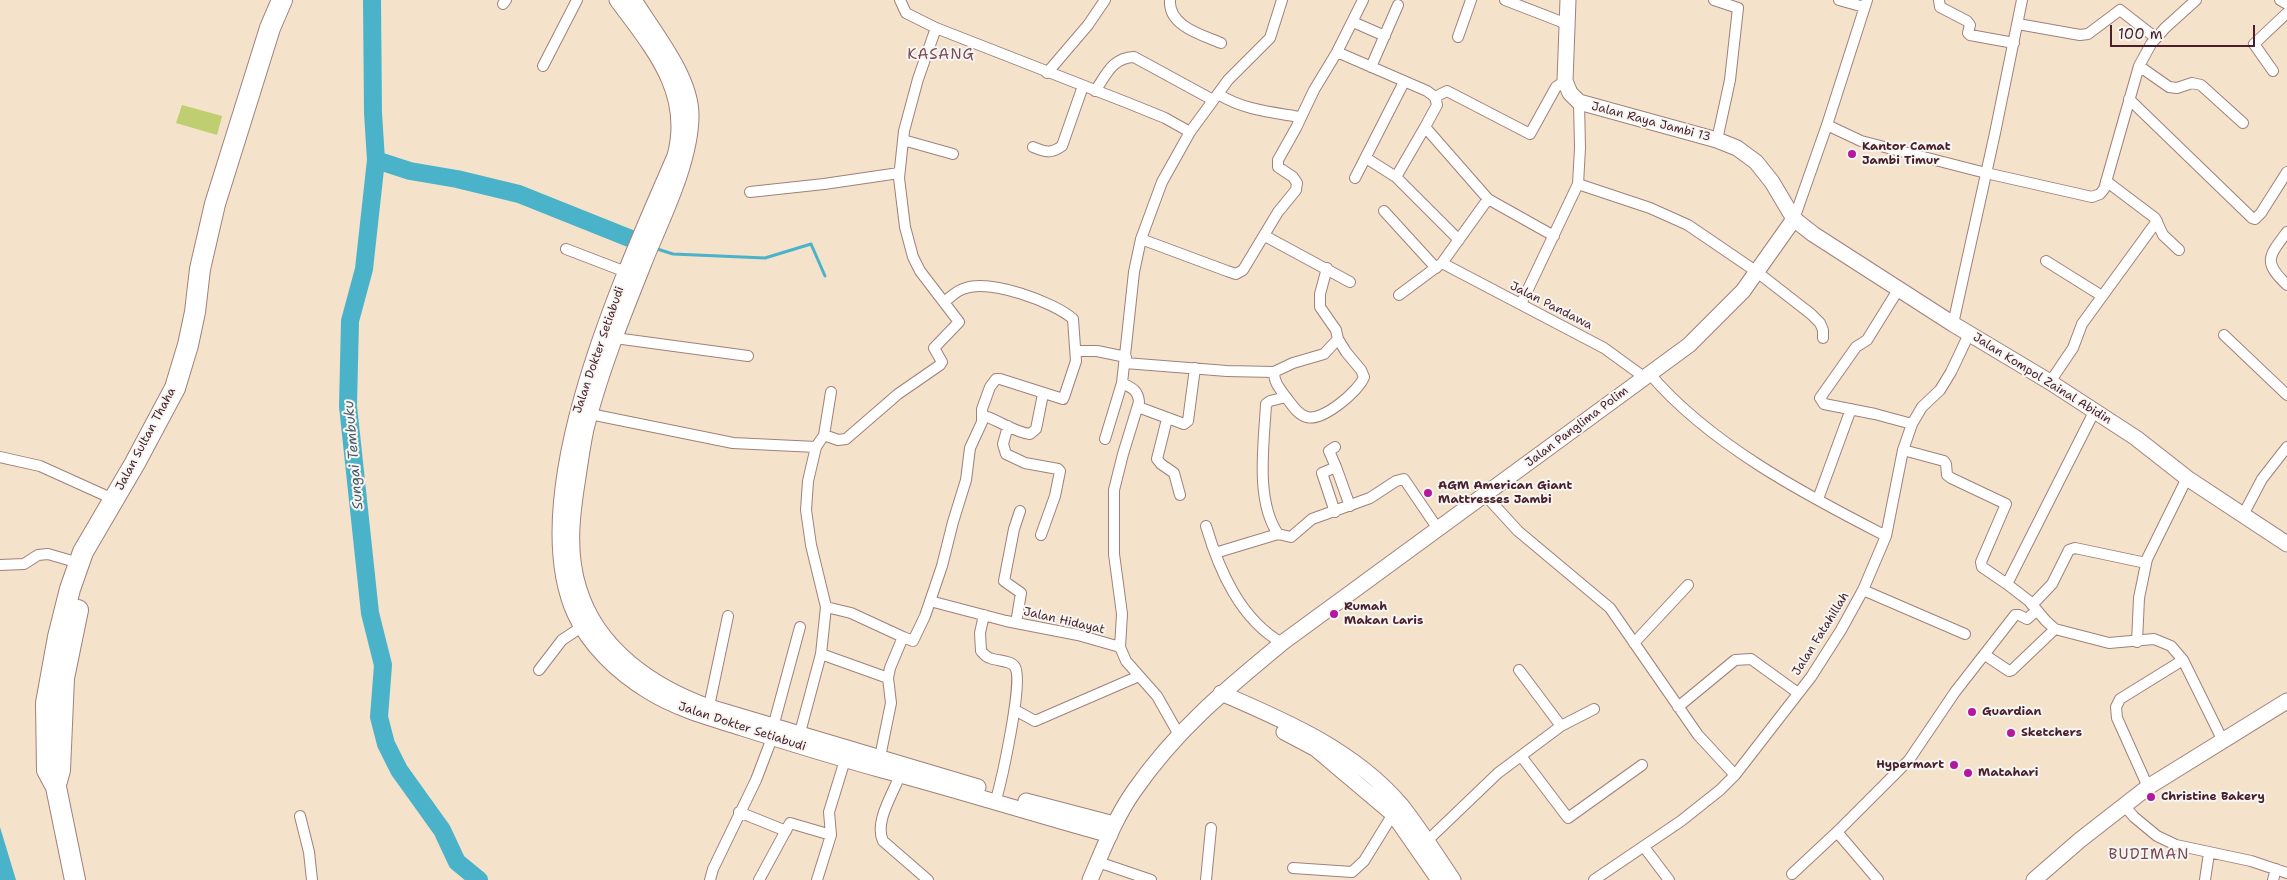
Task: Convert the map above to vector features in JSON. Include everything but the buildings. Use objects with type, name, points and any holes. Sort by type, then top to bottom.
[{"type":"highway","name":"Jalan Sultan Thaha","points":[[76,880],[56,787],[60,770],[65,638],[70,589],[83,552],[114,499],[140,466],[176,414],[193,371],[206,314],[211,270],[212,238],[229,197],[276,30],[282,0]]},
{"type":"highway","name":"Jalan Sultan Thaha","points":[[276,30],[294,0]]},
{"type":"highway","name":"Jalan Sultan Thaha","points":[[65,638],[94,555],[140,466]]},
{"type":"street","points":[[543,66],[577,0]]},
{"type":"street","name":"Jalan Dokter Setiabudi","points":[[617,0],[666,61]]},
{"type":"street","name":"Jalan Dokter Setiabudi","points":[[587,623],[572,552],[571,533],[573,507],[590,414],[644,245],[686,154],[684,143],[691,114],[689,98],[666,61],[634,0]]},
{"type":"street","points":[[900,0],[906,14],[936,28],[1165,118],[1190,132]]},
{"type":"street","points":[[1047,73],[1088,25],[1105,0]]},
{"type":"street","points":[[1170,0],[1172,14],[1180,23],[1221,43]]},
{"type":"street","points":[[1105,439],[1122,382],[1134,272],[1141,240],[1162,182],[1190,132],[1228,80],[1270,38],[1282,0]]},
{"type":"street","points":[[1141,240],[1236,274],[1243,270],[1278,212],[1296,190],[1297,183],[1293,177],[1278,167],[1278,160],[1314,90],[1338,52],[1363,0]]},
{"type":"street","points":[[1458,37],[1471,0]]},
{"type":"street","points":[[1505,0],[1566,24]]},
{"type":"street","points":[[1434,98],[1440,93],[1447,91],[1530,134],[1556,87],[1565,81],[1568,0]]},
{"type":"street","points":[[1714,0],[1738,8],[1730,80],[1717,140]]},
{"type":"street","points":[[1794,219],[1866,4],[1839,0]]},
{"type":"street","points":[[1939,0],[1940,7],[1967,21],[1970,25],[1968,33],[1970,35],[2014,43]]},
{"type":"street","points":[[1953,324],[2022,0]]},
{"type":"street","points":[[1827,125],[1861,140],[1986,173],[2092,196],[2100,194],[2106,180],[2139,66],[2156,38],[2196,0]]},
{"type":"street","points":[[2280,0],[2287,4]]},
{"type":"street","points":[[1371,67],[1398,5]]},
{"type":"street","points":[[2018,24],[2080,35],[2088,34],[2120,10],[2156,38]]},
{"type":"street","points":[[2274,71],[2254,44],[2287,13]]},
{"type":"street","points":[[1353,22],[1385,36]]},
{"type":"street","points":[[824,435],[838,440],[846,439],[898,394],[940,365],[942,362],[934,348],[959,324],[920,271],[913,256],[905,227],[899,173],[903,140],[918,79],[936,28]]},
{"type":"street","points":[[1338,52],[1427,91],[1434,98],[1437,105],[1396,177]]},
{"type":"street","points":[[1095,91],[1116,62],[1123,58],[1134,57],[1216,97],[1256,111],[1300,117]]},
{"type":"street","points":[[2139,66],[2169,87],[2176,88],[2192,83],[2201,85],[2243,123]]},
{"type":"street","name":"Jalan Raya Jambi 13","points":[[1565,81],[1570,93],[1578,102],[1717,140],[1737,148],[1756,162],[1772,182],[1794,219]]},
{"type":"street","points":[[1355,178],[1404,82]]},
{"type":"street","points":[[1033,147],[1047,152],[1054,152],[1062,146],[1083,86]]},
{"type":"street","points":[[2129,100],[2252,218],[2255,219],[2260,213],[2287,172]]},
{"type":"street","points":[[1520,304],[1554,236],[1569,199],[1578,184],[1580,148],[1578,102]]},
{"type":"street","points":[[1425,127],[1488,199],[1554,236]]},
{"type":"street","points":[[903,140],[953,154]]},
{"type":"street","points":[[1366,158],[1396,177],[1459,240]]},
{"type":"street","points":[[750,192],[899,173]]},
{"type":"street","points":[[2106,180],[2157,221],[2163,235],[2180,250]]},
{"type":"street","points":[[1578,184],[1650,208],[1688,226],[1756,272],[1820,323],[1823,330],[1823,338]]},
{"type":"street","points":[[1399,295],[1439,265],[1488,199]]},
{"type":"street","name":"Jalan Pandawa","points":[[1384,211],[1439,265],[1520,304],[1604,348],[1646,375],[1738,451],[1776,476],[1886,536]]},
{"type":"street","name":"Jalan Panglima Polim","points":[[1090,880],[1112,829],[1133,792],[1178,733],[1218,696],[1282,643],[1689,345],[1743,291],[1794,219]]},
{"type":"street","name":"Jalan Kompol Zainal Abidin","points":[[1794,219],[1898,290],[2050,382],[2136,438],[2188,478],[2287,544]]},
{"type":"street","points":[[2050,382],[2073,348],[2082,324],[2157,221]]},
{"type":"street","points":[[2286,235],[2270,254],[2269,262],[2276,275],[2287,286]]},
{"type":"street","points":[[1264,236],[1350,282]]},
{"type":"street","name":"Jalan Dokter Setiabudi","points":[[644,245],[626,272],[595,354],[576,421],[566,470],[560,515],[560,555],[568,595],[587,623],[643,674],[708,712],[798,740],[845,760],[1112,829]]},
{"type":"street","points":[[566,249],[626,272]]},
{"type":"street","points":[[2046,261],[2102,296]]},
{"type":"street","points":[[1274,372],[1276,384],[1302,416],[1309,418],[1318,417],[1349,396],[1361,384],[1364,377],[1361,370],[1338,339],[1336,330],[1320,307],[1320,294],[1327,268]]},
{"type":"street","points":[[826,607],[851,613],[913,642],[942,566],[966,480],[970,448],[982,422],[982,415],[990,387],[996,379],[1043,394],[1063,399],[1064,397],[1076,361],[1074,319],[1035,297],[1005,289],[964,288],[944,302]]},
{"type":"street","points":[[1898,290],[1866,340],[1856,347],[1820,398],[1824,404],[1912,424]]},
{"type":"street","name":"Jalan Fatahillah","points":[[1594,880],[1720,790],[1735,775],[1811,677],[1841,630],[1863,590],[1886,536],[1903,450],[1912,424],[1922,407],[1940,390],[1969,334]]},
{"type":"street","points":[[2224,335],[2287,395]]},
{"type":"street","points":[[615,338],[748,356]]},
{"type":"street","points":[[1076,352],[1097,351],[1125,360],[1194,368],[1274,372],[1293,363],[1324,354],[1338,339]]},
{"type":"street","points":[[1138,407],[1184,424],[1188,421],[1194,368]]},
{"type":"street","points":[[1122,382],[1134,389],[1139,395],[1138,407],[1114,490],[1114,554],[1122,614],[1120,647],[1126,661],[1157,696],[1178,733]]},
{"type":"street","points":[[831,392],[824,435],[816,447],[808,481],[806,510],[811,545],[826,607],[821,654],[798,740],[880,757],[996,798],[1015,710],[1016,668],[1012,664],[988,658],[981,651],[980,633],[984,615]]},
{"type":"street","points":[[982,415],[996,419],[1022,433],[1030,434],[1034,431],[1043,394]]},
{"type":"street","points":[[1278,534],[1273,527],[1264,488],[1266,404],[1270,401],[1286,397]]},
{"type":"street","points":[[1818,499],[1851,409]]},
{"type":"street","points":[[2007,584],[2094,412]]},
{"type":"street","points":[[590,414],[733,443],[816,447]]},
{"type":"street","points":[[1167,419],[1158,459],[1161,464],[1174,473],[1180,495]]},
{"type":"street","points":[[1008,426],[1003,444],[1006,454],[1016,460],[1058,469],[1060,472],[1055,496],[1041,535]]},
{"type":"street","points":[[1335,447],[1329,451],[1350,506]]},
{"type":"street","points":[[2243,515],[2262,479],[2287,447]]},
{"type":"street","points":[[1903,450],[1944,461],[1947,475],[1951,478],[2006,504],[2006,509],[1981,562],[1982,567],[2007,584],[2055,629],[2109,643],[2154,639],[2163,641],[2171,646],[2183,660],[2223,741]]},
{"type":"street","points":[[0,457],[40,466],[114,499]]},
{"type":"street","points":[[1335,512],[1322,474],[1336,467]]},
{"type":"street","points":[[2137,642],[2139,598],[2146,563],[2188,478]]},
{"type":"street","points":[[1214,553],[1278,534],[1291,536],[1312,519],[1370,498],[1396,481],[1404,479],[1438,529]]},
{"type":"street","points":[[1485,496],[1518,531],[1610,608],[1698,735],[1735,775]]},
{"type":"street","points":[[1016,623],[1021,593],[1004,581],[1014,529],[1020,511]]},
{"type":"street","points":[[1206,526],[1214,553],[1243,607],[1257,625],[1282,643]]},
{"type":"street","points":[[1792,874],[1909,760],[1955,692],[2015,615],[2027,619],[2032,617],[2034,608],[2052,584],[2069,550],[2075,548],[2146,563]]},
{"type":"street","points":[[0,565],[24,564],[38,555],[48,554],[79,563]]},
{"type":"street","points":[[1634,642],[1688,585]]},
{"type":"street","points":[[1863,590],[1965,634]]},
{"type":"street","name":"Jalan Hidayat","points":[[930,601],[1016,623],[1078,635],[1120,647]]},
{"type":"street","points":[[708,712],[728,616]]},
{"type":"street","points":[[539,670],[562,640],[587,623]]},
{"type":"street","points":[[710,880],[739,812],[756,780],[772,732],[800,627]]},
{"type":"street","points":[[1985,654],[2009,671],[2012,670],[2055,629]]},
{"type":"street","points":[[880,757],[891,703],[888,678],[890,668],[903,637]]},
{"type":"street","points":[[821,654],[888,678]]},
{"type":"street","points":[[1678,707],[1735,660],[1751,659],[1798,693]]},
{"type":"street","points":[[2148,787],[2117,718],[2116,707],[2120,699],[2183,660]]},
{"type":"street","points":[[1519,670],[1561,726]]},
{"type":"street","points":[[1015,710],[1035,721],[1138,676]]},
{"type":"street","points":[[1218,696],[1298,733],[1322,740],[1361,778],[1393,814],[1439,880]]},
{"type":"street","points":[[2034,880],[2080,840],[2148,787],[2287,701]]},
{"type":"street","points":[[1427,841],[1498,773],[1561,726],[1594,709]]},
{"type":"street","points":[[1521,756],[1568,818],[1642,765]]},
{"type":"street","points":[[817,880],[832,835],[829,812],[845,760]]},
{"type":"street","points":[[900,775],[880,824],[879,833],[882,841],[928,880]]},
{"type":"street","points":[[1361,778],[1399,804],[1454,880]]},
{"type":"street","points":[[2124,805],[2146,827],[2165,841],[2209,853],[2234,857],[2287,873]]},
{"type":"street","points":[[739,812],[786,831]]},
{"type":"street","points":[[1293,868],[1307,875],[1352,872],[1364,861],[1393,814]]},
{"type":"street","points":[[300,816],[309,852],[312,880]]},
{"type":"street","points":[[759,880],[791,823],[832,835]]},
{"type":"street","points":[[1206,880],[1211,828]]},
{"type":"street","points":[[1837,832],[1878,880]]},
{"type":"street","points":[[1644,846],[1669,880]]},
{"type":"street","points":[[2205,880],[2209,853]]},
{"type":"street","points":[[1098,862],[1151,880]]},
{"type":"street","points":[[2273,880],[2276,869]]},
{"type":"green space","points":[[182,105],[222,116],[217,135],[176,123]]},
{"type":"water","points":[[0,827],[16,880],[0,880]]},
{"type":"waterway","name":"Sungai Tembuku","points":[[372,0],[373,113],[376,160],[364,269],[350,321],[348,406],[370,613],[383,665],[379,717],[386,744],[399,770],[442,830],[457,862],[479,880]]},
{"type":"waterway","points":[[376,160],[410,171],[457,179],[519,194],[634,240]]},
{"type":"waterway","points":[[654,248],[673,254],[765,258],[811,244],[825,276]]},
{"type":"place","name":"Kantor Camat Jambi Timur","points":[[1852,154]]},
{"type":"place","name":"AGM American Giant Mattresses Jambi","points":[[1428,493]]},
{"type":"place","name":"Rumah Makan Laris","points":[[1334,614]]},
{"type":"place","name":"Guardian","points":[[1972,712]]},
{"type":"place","name":"Sketchers","points":[[2011,733]]},
{"type":"place","name":"Hypermart","points":[[1954,765]]},
{"type":"place","name":"Matahari","points":[[1968,773]]},
{"type":"place","name":"Christine Bakery","points":[[2151,797]]},
{"type":"district","name":"KASANG","points":[[941,55]]},
{"type":"district","name":"BUDIMAN","points":[[2149,855]]}]
